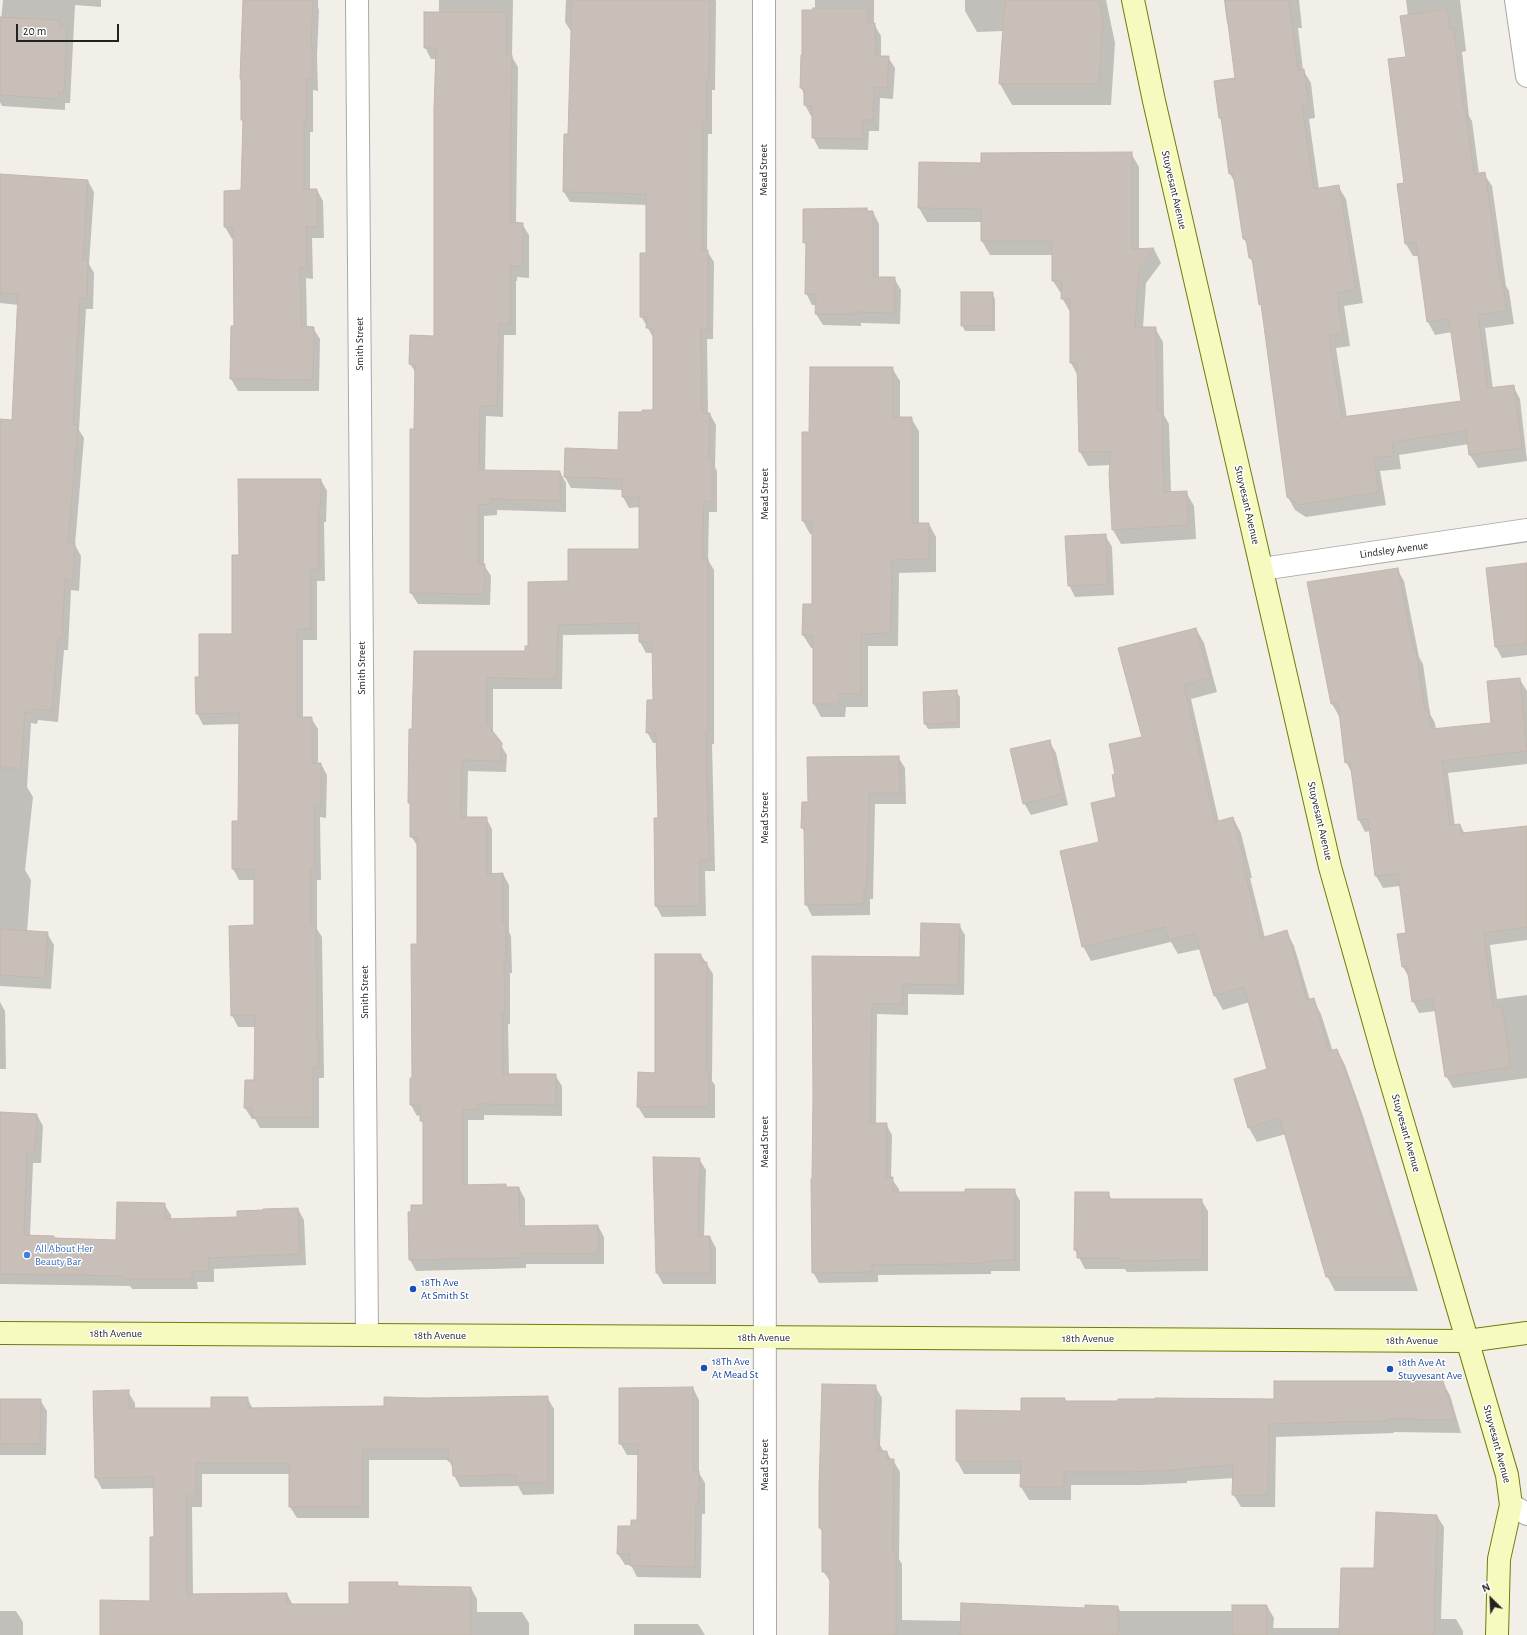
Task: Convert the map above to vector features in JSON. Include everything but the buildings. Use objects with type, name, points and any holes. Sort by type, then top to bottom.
[{"type":"main road","name":"Stuyvesant Avenue","points":[[1133,0],[1156,109],[1330,867],[1467,1341],[1519,1510],[1499,1559],[1497,1635]]},
{"type":"main road","name":"18th Avenue","points":[[0,1333],[1467,1341],[1527,1333]]},
{"type":"street","name":"Smith Street","points":[[357,0],[367,1335]]},
{"type":"street","name":"Mead Street","points":[[764,0],[766,1338],[764,1635]]},
{"type":"street","points":[[1516,0],[1527,76]]},
{"type":"street","name":"Lindsley Avenue","points":[[1262,569],[1527,530]]},
{"type":"place","name":"All About Her Beauty Bar","points":[[27,1255]]},
{"type":"place","name":"18Th Ave At Smith St","points":[[413,1289]]},
{"type":"place","name":"18Th Ave At Mead St","points":[[704,1368]]},
{"type":"place","name":"18th Ave At Stuyvesant Ave","points":[[1390,1369]]}]
